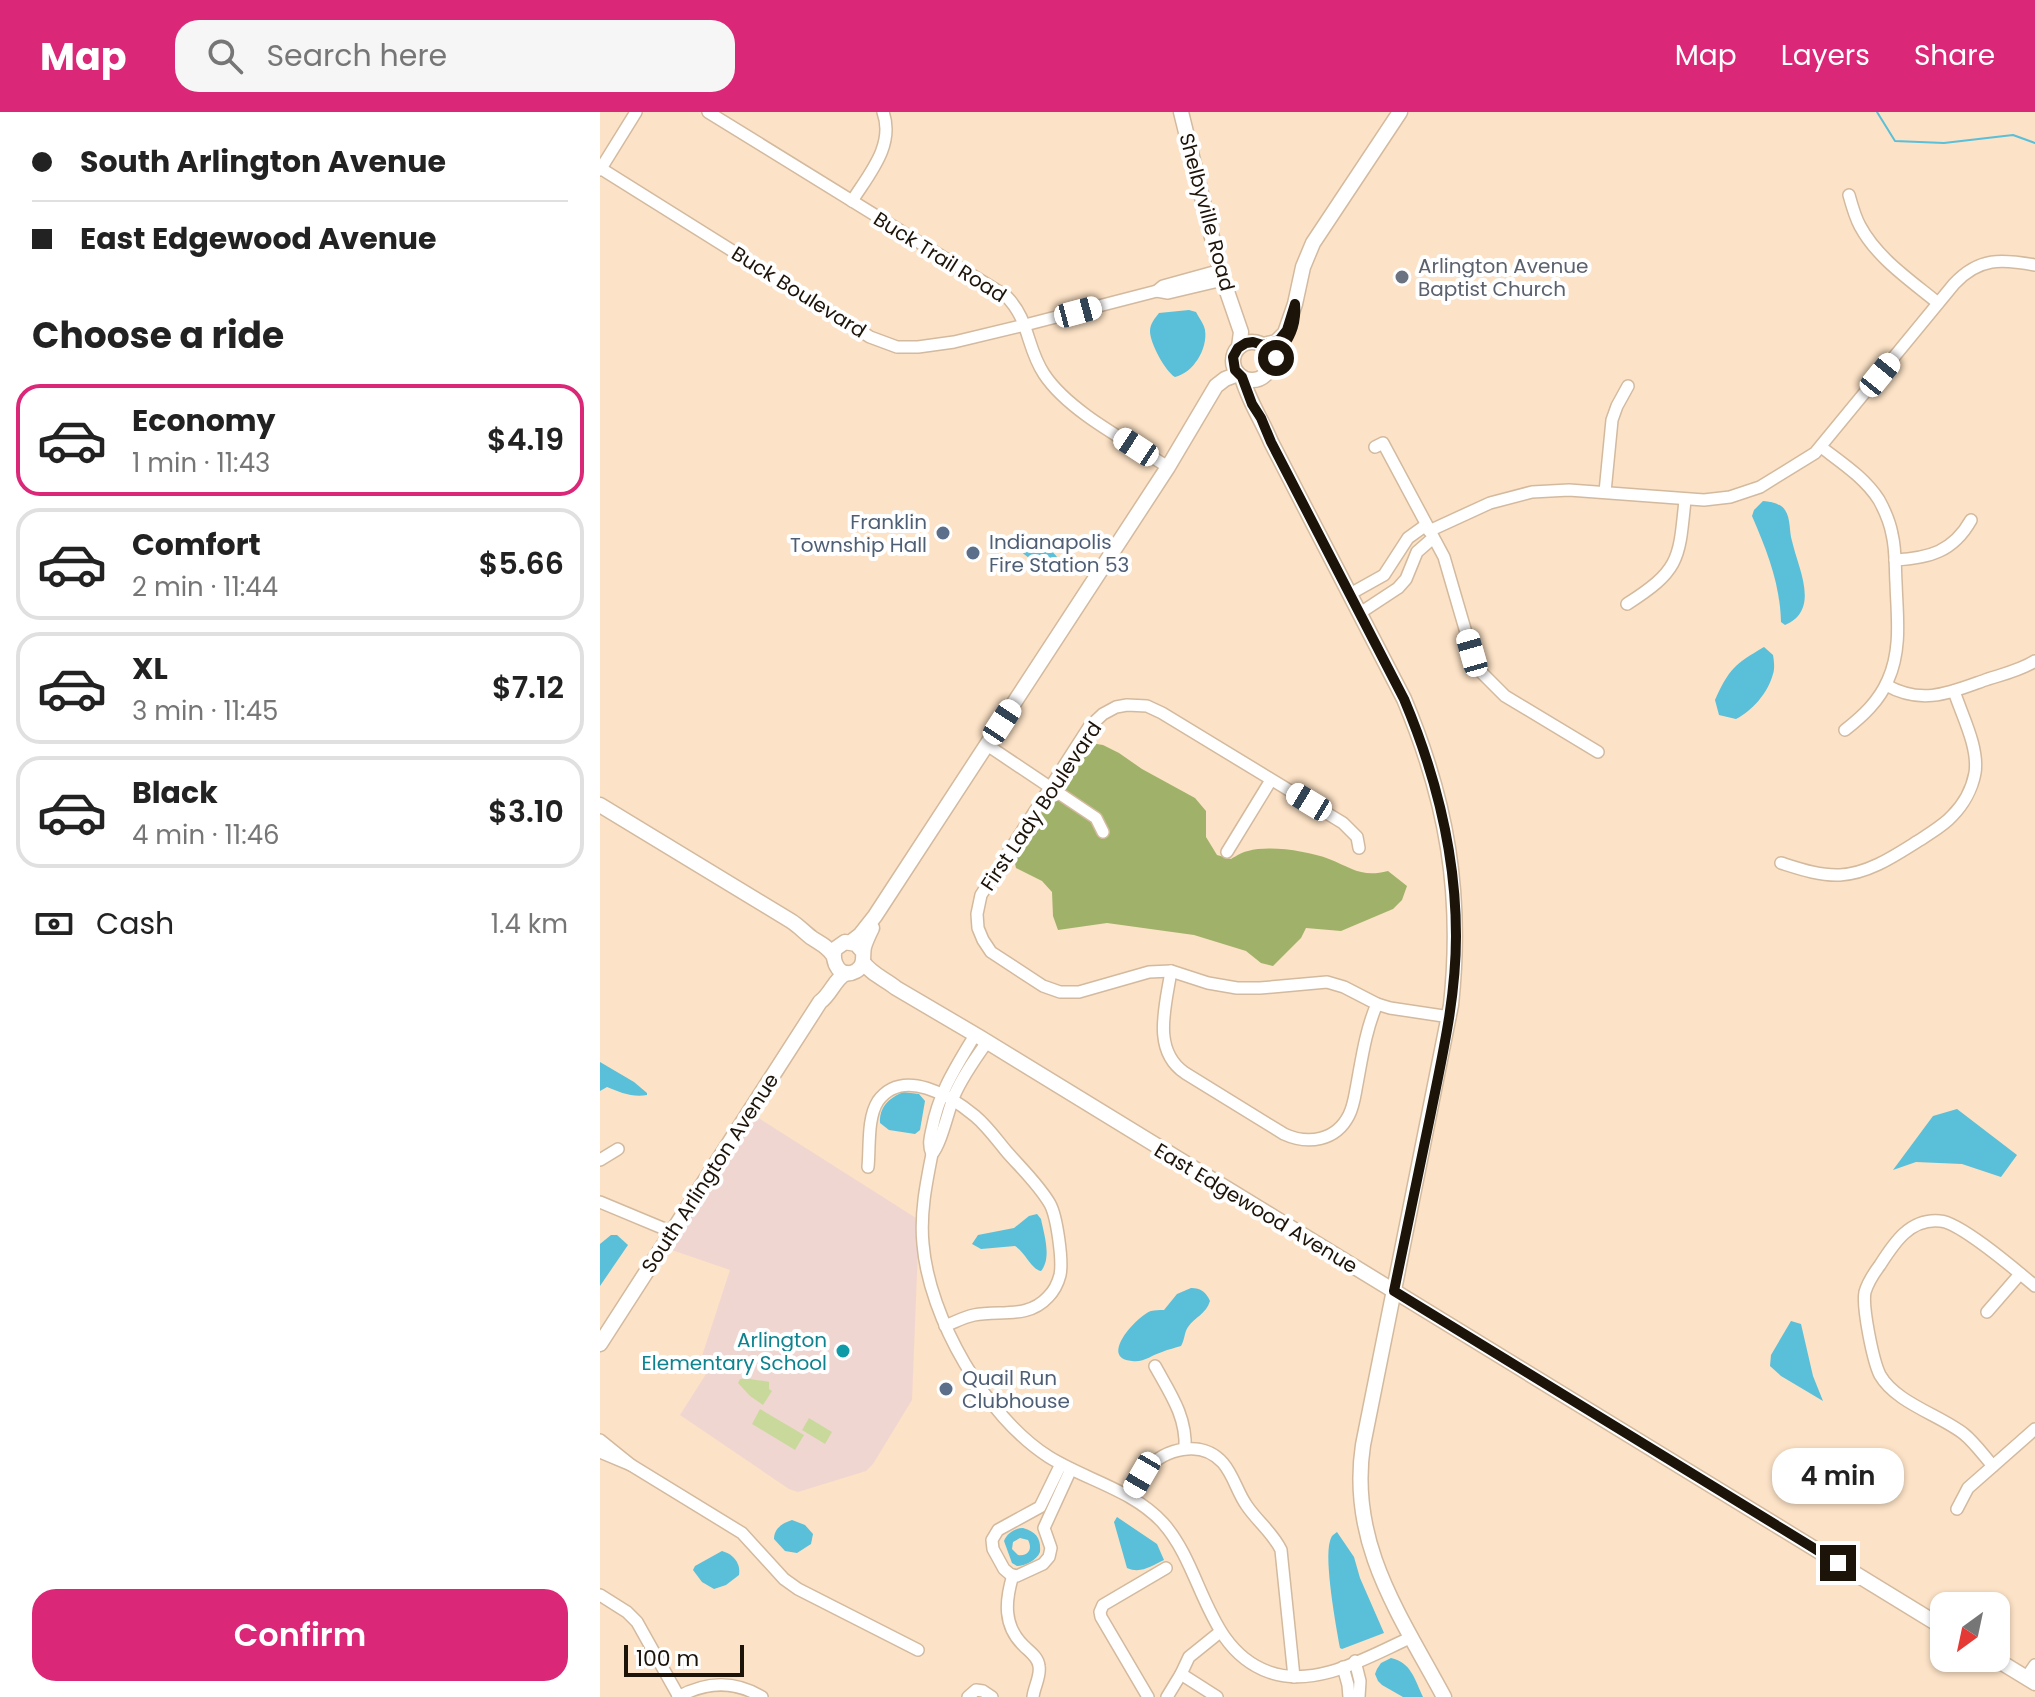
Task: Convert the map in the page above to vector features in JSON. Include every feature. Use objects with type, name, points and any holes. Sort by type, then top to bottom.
[{"type":"main road","name":"Shelbyville Road","points":[[1181,112],[1222,275],[1235,312]]},
{"type":"main road","points":[[1236,352],[1248,342],[1276,342],[1283,336],[1313,243],[1400,112]]},
{"type":"main road","points":[[1261,418],[1256,390],[1292,332],[1295,304]]},
{"type":"main road","points":[[1235,312],[1253,337],[1269,352],[1271,365]]},
{"type":"main road","points":[[1235,312],[1241,332],[1233,365],[1396,683],[1436,786],[1451,863],[1455,921],[1450,1017],[1363,1445],[1360,1493],[1366,1533],[1385,1588],[1444,1697]]},
{"type":"main road","name":"South Arlington Avenue","points":[[1206,401],[1213,377],[1236,352]]},
{"type":"main road","points":[[1240,375],[1251,380],[1261,378]]},
{"type":"main road","name":"South Arlington Avenue","points":[[600,1344],[820,1002],[827,997],[858,937],[875,916],[1168,467],[1206,401],[1220,381],[1240,375]]},
{"type":"main road","points":[[600,805],[848,958]]},
{"type":"main road","name":"East Edgewood Avenue","points":[[848,958],[1930,1619]]},
{"type":"main road","points":[[2010,1668],[2031,1680]]},
{"type":"street","points":[[600,169],[636,112]]},
{"type":"street","name":"Buck Trail Road","points":[[708,112],[1006,296],[1019,311],[1039,366],[1063,398],[1168,467]]},
{"type":"street","points":[[852,201],[884,149],[887,131],[883,112]]},
{"type":"street","name":"Buck Boulevard","points":[[600,169],[870,337],[897,347],[954,342],[1157,291],[1163,286],[1222,275]]},
{"type":"street","points":[[1849,195],[1858,223],[1872,244],[1892,266],[1938,303]]},
{"type":"street","points":[[1350,594],[1384,575],[1408,538],[1473,509],[1514,495],[1551,490],[1685,500],[1723,498],[1760,487],[1808,459],[1821,447],[1962,275],[1982,264],[1997,261],[2035,265]]},
{"type":"street","points":[[1605,492],[1612,420],[1628,386]]},
{"type":"street","points":[[1375,447],[1383,443],[1444,557],[1472,653],[1482,673],[1505,696],[1598,752]]},
{"type":"street","points":[[1821,447],[1855,472],[1878,498],[1892,532],[1895,560],[1897,647],[1892,669],[1886,685],[1870,708],[1845,730]]},
{"type":"street","points":[[1627,604],[1659,582],[1672,565],[1681,539],[1685,500]]},
{"type":"street","points":[[1895,560],[1925,557],[1943,550],[1960,536],[1971,520]]},
{"type":"street","points":[[1360,613],[1398,588],[1406,579],[1429,531]]},
{"type":"street","points":[[1886,685],[1916,696],[1936,696],[2035,661]]},
{"type":"street","points":[[1781,863],[1829,875],[1856,873],[1896,855],[1953,815],[1967,796],[1975,774],[1973,749],[1954,691]]},
{"type":"street","name":"First Lady Boulevard","points":[[1171,971],[1149,972],[1079,992],[1060,992],[1043,986],[997,957],[986,946],[978,924],[978,902],[984,888],[1094,721],[1109,710],[1127,705],[1147,706],[1271,780]]},
{"type":"street","points":[[987,745],[1096,818],[1103,832]]},
{"type":"street","points":[[1227,852],[1271,780],[1350,827],[1357,837],[1359,848]]},
{"type":"street","points":[[1377,1004],[1369,1024],[1349,1115],[1331,1134],[1313,1141],[1284,1134],[1185,1073],[1171,1060],[1164,1043],[1171,971],[1237,988],[1327,982],[1390,1008],[1450,1017]]},
{"type":"street","points":[[981,1038],[959,1086],[946,1098],[923,1205],[923,1246],[929,1283],[945,1326],[971,1373],[1025,1438],[1066,1466],[1129,1496],[1156,1516],[1179,1543],[1220,1632],[1240,1656],[1255,1666],[1294,1677],[1317,1676],[1412,1637]]},
{"type":"street","points":[[868,1167],[872,1115],[877,1104],[896,1088],[914,1085],[946,1098],[980,1121],[1050,1205],[1057,1226],[1061,1271],[1050,1294],[1034,1308],[1020,1312],[976,1314],[945,1326]]},
{"type":"street","points":[[600,1160],[618,1149]]},
{"type":"street","points":[[600,1202],[672,1232]]},
{"type":"street","points":[[1993,1466],[1964,1434],[1899,1395],[1881,1376],[1864,1311],[1865,1296],[1869,1281],[1896,1241],[1907,1230],[1923,1222],[1939,1220],[1955,1226],[2035,1286]]},
{"type":"street","points":[[1987,1312],[2020,1274]]},
{"type":"street","points":[[1155,1366],[1183,1419],[1185,1449]]},
{"type":"street","points":[[1957,1509],[1968,1488],[2035,1429]]},
{"type":"street","points":[[600,1440],[631,1465],[742,1533],[784,1579],[798,1589],[918,1650]]},
{"type":"street","points":[[1129,1496],[1144,1472],[1155,1461],[1172,1452],[1203,1449],[1220,1460],[1233,1475],[1246,1506],[1281,1550],[1294,1677]]},
{"type":"street","points":[[600,1452],[631,1465]]},
{"type":"street","points":[[1066,1466],[1044,1528],[1051,1548],[1049,1557],[1025,1574],[1013,1575],[1004,1569],[992,1538],[1001,1529],[1040,1507],[1066,1466]]},
{"type":"street","points":[[1148,1697],[1100,1612],[1103,1605],[1166,1568]]},
{"type":"street","points":[[1013,1575],[1007,1597],[1007,1616],[1014,1635],[1038,1662],[1040,1672],[1033,1697]]},
{"type":"street","points":[[600,1595],[634,1617],[678,1697],[701,1687],[727,1685],[742,1687],[762,1697]]},
{"type":"street","points":[[1167,1697],[1189,1657],[1220,1632]]},
{"type":"street","points":[[1355,1661],[1360,1681],[1359,1697]]},
{"type":"street","points":[[2031,1680],[2035,1665]]},
{"type":"street","points":[[1343,1667],[1349,1697]]},
{"type":"street","points":[[1181,1674],[1217,1697]]},
{"type":"street","points":[[968,1697],[976,1690],[992,1697]]},
{"type":"shaded area","points":[[749,1112],[916,1218],[919,1223],[912,1400],[866,1471],[798,1492],[789,1489],[680,1415],[706,1374],[701,1359],[730,1270],[663,1247]]},
{"type":"green space","points":[[1091,743],[1119,753],[1195,798],[1206,811],[1206,837],[1217,855],[1231,859],[1257,849],[1300,851],[1364,873],[1388,871],[1407,886],[1402,900],[1393,909],[1341,931],[1306,928],[1301,938],[1273,966],[1261,963],[1246,951],[1194,935],[1107,923],[1058,930],[1053,916],[1052,892],[1042,881],[1016,868],[1014,859],[1050,786],[1076,747]]},
{"type":"green space","points":[[740,1379],[769,1382],[772,1391],[763,1405],[738,1383]]},
{"type":"green space","points":[[760,1409],[804,1435],[795,1450],[752,1424]]},
{"type":"green space","points":[[809,1418],[832,1432],[825,1444],[802,1430]]},
{"type":"water","points":[[1196,312],[1204,326],[1204,345],[1188,371],[1175,377],[1159,356],[1150,328],[1159,313]]},
{"type":"water","points":[[1763,501],[1778,504],[1787,514],[1802,575],[1805,599],[1802,609],[1796,618],[1785,625],[1781,622],[1772,568],[1752,516]]},
{"type":"water","points":[[1026,536],[1052,551],[1063,565],[1060,569],[1048,571],[1020,551],[1017,546]]},
{"type":"water","points":[[1764,647],[1773,655],[1774,672],[1763,694],[1736,719],[1719,715],[1715,700],[1724,681],[1739,663]]},
{"type":"water","points":[[600,1062],[634,1082],[647,1095],[621,1093],[607,1087],[600,1091]]},
{"type":"water","points":[[903,1092],[919,1094],[925,1101],[920,1130],[915,1134],[889,1130],[880,1123],[886,1104]]},
{"type":"water","points":[[1957,1109],[2017,1155],[2001,1177],[1962,1164],[1916,1162],[1893,1170],[1933,1116]]},
{"type":"water","points":[[1037,1214],[1041,1219],[1046,1246],[1046,1260],[1041,1271],[1015,1246],[981,1249],[972,1244],[978,1235],[1014,1228],[1029,1216]]},
{"type":"water","points":[[611,1235],[617,1235],[628,1245],[600,1286],[600,1244]]},
{"type":"water","points":[[1191,1288],[1203,1291],[1210,1301],[1188,1327],[1181,1346],[1140,1361],[1122,1358],[1119,1345],[1137,1320],[1151,1311],[1164,1310],[1177,1294]]},
{"type":"water","points":[[1791,1321],[1801,1324],[1813,1376],[1823,1401],[1770,1366],[1771,1355]]},
{"type":"water","points":[[1117,1517],[1157,1544],[1164,1560],[1141,1570],[1127,1568],[1114,1522]]},
{"type":"water","points":[[792,1520],[805,1525],[813,1534],[811,1544],[797,1553],[785,1551],[774,1539],[780,1526]]},
{"type":"water","points":[[1023,1528],[1037,1537],[1040,1552],[1030,1562],[1017,1566],[1012,1563],[1004,1541],[1009,1533]],"holes":[[[1020,1538],[1028,1540],[1030,1549],[1027,1554],[1018,1555],[1012,1549],[1013,1542]]]},
{"type":"water","points":[[1337,1532],[1354,1557],[1384,1633],[1342,1649],[1333,1609],[1328,1563],[1330,1541]]},
{"type":"water","points":[[722,1551],[735,1560],[739,1575],[714,1589],[702,1582],[693,1570]]},
{"type":"water","points":[[1391,1658],[1408,1668],[1423,1697],[1403,1697],[1378,1681],[1375,1674],[1377,1669]]},
{"type":"waterway","points":[[1877,112],[1895,141],[1944,143],[2013,135],[2035,143]]},
{"type":"place","name":"Arlington Avenue Baptist Church","points":[[1402,277]]},
{"type":"place","name":"Franklin Township Hall","points":[[943,533]]},
{"type":"place","name":"Indianapolis Fire Station 53","points":[[973,553]]},
{"type":"place","name":"Arlington Elementary School","points":[[843,1351]]},
{"type":"place","name":"Quail Run Clubhouse","points":[[946,1389]]},
{"type":"route","points":[[1276,358],[1290,338],[1296,316],[1295,304],[1287,330],[1281,338],[1270,344],[1251,342],[1241,345],[1236,350],[1233,365],[1242,377],[1271,442],[1404,699],[1436,786],[1451,863],[1456,936],[1451,1005],[1394,1291],[1838,1563]]}]
